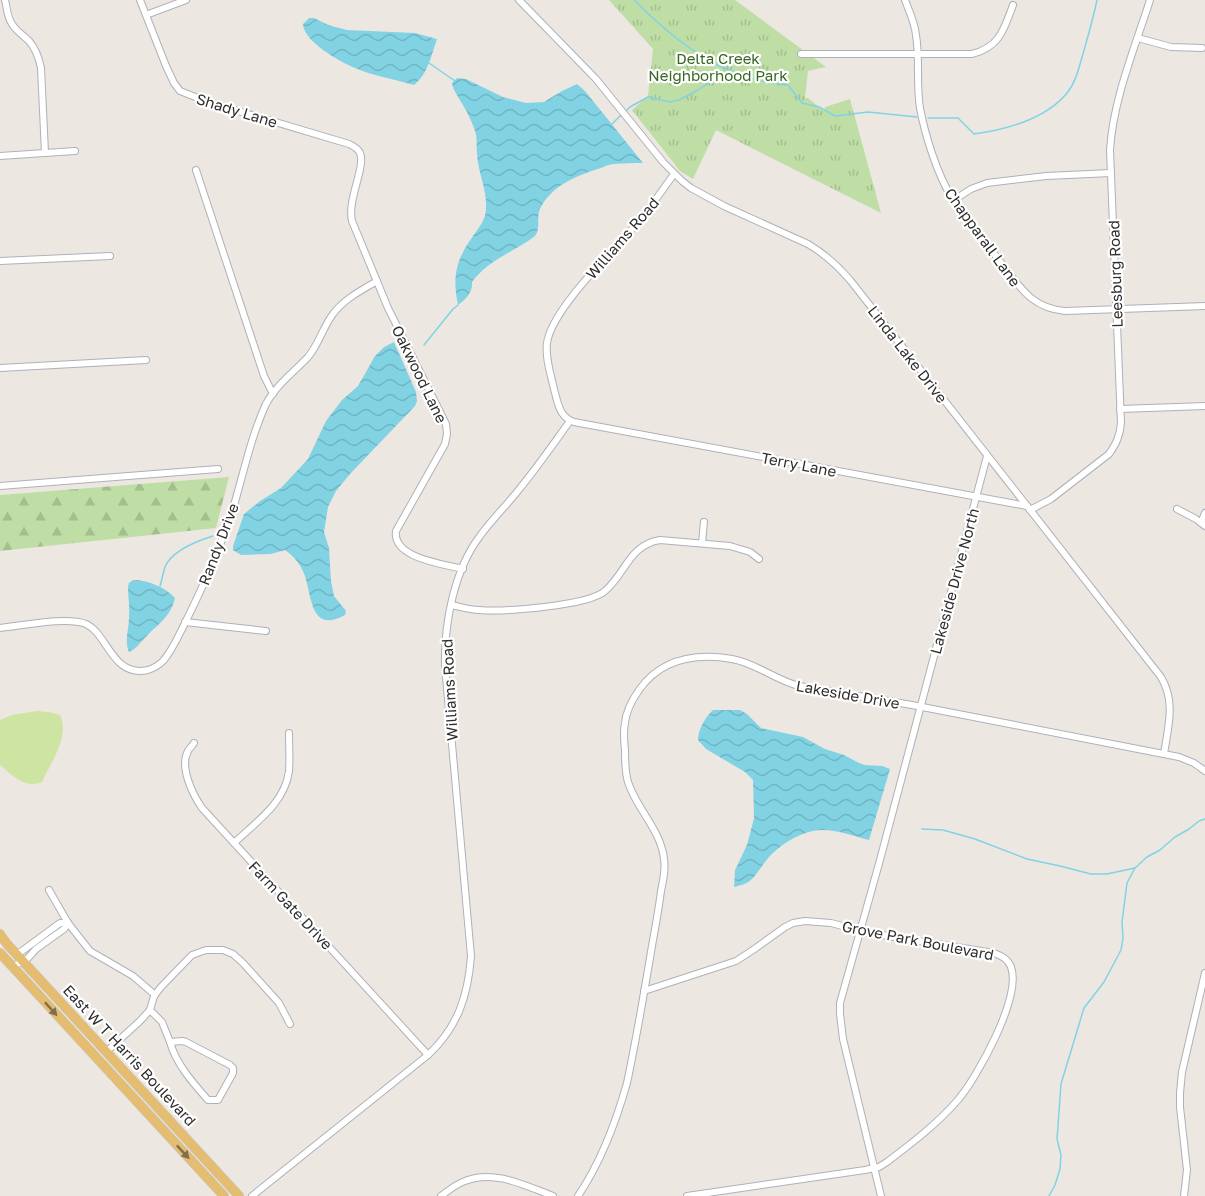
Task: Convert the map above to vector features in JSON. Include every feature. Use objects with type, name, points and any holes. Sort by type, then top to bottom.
[{"type":"main road","name":"East W T Harris Boulevard","points":[[0,934],[23,962],[239,1196]]},
{"type":"main road","name":"East W T Harris Boulevard","points":[[0,953],[224,1196]]},
{"type":"street","points":[[5,0],[12,24],[30,43],[39,59],[45,153]]},
{"type":"street","points":[[140,0],[146,15],[186,0]]},
{"type":"street","name":"Linda Lake Drive","points":[[519,0],[585,67],[674,174],[691,188],[724,206],[808,244],[827,256],[850,280],[1165,684],[1169,693],[1170,713],[1164,754]]},
{"type":"street","name":"Chapparall Lane","points":[[905,0],[916,32],[918,89],[923,120],[936,164],[954,200],[1023,290],[1045,308],[1065,312],[1205,306]]},
{"type":"street","name":"Leesburg Road","points":[[1028,508],[1051,498],[1109,454],[1120,433],[1110,150],[1116,107],[1150,0]]},
{"type":"street","points":[[801,54],[968,54],[985,50],[1000,37],[1013,5]]},
{"type":"street","name":"Shady Lane","points":[[146,15],[166,66],[180,91],[208,102],[349,144],[360,153],[361,165]]},
{"type":"street","points":[[1138,38],[1171,47],[1202,48]]},
{"type":"street","points":[[0,156],[75,152]]},
{"type":"street","name":"Oakwood Lane","points":[[361,165],[352,201],[351,217],[388,308],[447,430],[445,444],[396,531],[396,541],[408,553],[432,562],[462,569]]},
{"type":"street","points":[[196,170],[260,366],[273,394]]},
{"type":"street","points":[[954,200],[971,189],[987,183],[1046,176],[1111,173]]},
{"type":"street","name":"Williams Road","points":[[252,1196],[428,1055],[451,1029],[460,1010],[467,989],[471,956],[445,666],[445,638],[452,605],[462,569],[480,535],[525,482],[570,421],[560,411],[547,353],[550,334],[559,316],[578,289],[642,217],[674,174]]},
{"type":"street","points":[[0,261],[110,256]]},
{"type":"street","name":"Randy Drive","points":[[0,628],[66,621],[84,623],[93,629],[108,651],[122,664],[136,670],[143,670],[151,669],[163,661],[208,575],[231,513],[255,430],[265,407],[273,394],[315,347],[340,306],[377,281]]},
{"type":"street","points":[[0,368],[146,360]]},
{"type":"street","points":[[1120,409],[1205,406]]},
{"type":"street","name":"Terry Lane","points":[[570,421],[1028,508]]},
{"type":"street","name":"Lakeside Drive North","points":[[921,706],[987,456]]},
{"type":"street","points":[[0,486],[218,469]]},
{"type":"street","points":[[1177,510],[1203,525]]},
{"type":"street","points":[[1203,525],[1205,513]]},
{"type":"street","points":[[702,543],[704,522]]},
{"type":"street","points":[[452,605],[474,610],[493,610],[543,607],[589,599],[605,591],[612,584],[636,551],[648,542],[660,540],[741,549],[759,558]]},
{"type":"street","points":[[185,622],[266,631]]},
{"type":"street","name":"Lakeside Drive","points":[[578,1196],[604,1147],[622,1101],[656,927],[665,863],[661,843],[633,794],[627,778],[624,735],[627,713],[644,683],[658,671],[676,661],[692,657],[735,659],[789,684],[921,706],[843,990],[840,1014],[843,1039],[881,1196]]},
{"type":"street","points":[[921,706],[1164,754],[1185,759],[1205,771]]},
{"type":"street","points":[[234,843],[274,804],[283,791],[289,772],[289,733]]},
{"type":"street","name":"Farm Gate Drive","points":[[194,743],[186,757],[187,774],[193,794],[202,808],[428,1055]]},
{"type":"street","points":[[49,890],[68,923],[90,951],[133,976],[155,995]]},
{"type":"street","name":"Grove Park Boulevard","points":[[644,991],[736,961],[785,927],[798,922],[816,921],[860,931],[994,952],[1007,960],[1012,970],[1012,991],[1006,1011],[967,1088],[930,1128],[887,1162],[874,1168],[831,1176],[687,1196]]},
{"type":"street","points":[[16,954],[60,923],[68,923]]},
{"type":"street","points":[[12,966],[23,962],[36,949],[64,929],[68,923]]},
{"type":"street","points":[[106,1052],[150,1010],[155,995],[161,987],[192,955],[206,950],[223,950],[243,963],[279,1003],[290,1024]]},
{"type":"street","points":[[1184,1196],[1187,1170],[1180,1093],[1182,1072],[1205,973]]},
{"type":"street","points":[[150,1010],[162,1022],[174,1055],[190,1079],[208,1100],[218,1100],[233,1068],[186,1042],[170,1042]]},
{"type":"street","points":[[441,1196],[461,1183],[484,1177],[505,1179],[553,1196]]},
{"type":"green space","name":"Delta Creek Neighborhood Park","points":[[609,0],[735,0],[826,67],[808,71],[805,98],[824,111],[825,107],[850,99],[881,213],[716,130],[693,179],[680,171],[632,110],[648,96],[653,49]]},
{"type":"green space","points":[[229,477],[216,528],[0,551],[0,495]]},
{"type":"green space","points":[[37,711],[60,715],[63,732],[58,749],[42,782],[30,784],[20,780],[0,765],[0,720],[12,715]]},
{"type":"water","points":[[309,18],[347,30],[415,33],[437,39],[426,70],[414,85],[362,71],[332,56],[315,44],[305,31],[303,24]]},
{"type":"water","points":[[457,78],[466,79],[503,97],[526,103],[544,102],[577,84],[643,163],[610,165],[558,187],[540,209],[538,230],[535,236],[478,274],[472,282],[468,295],[458,305],[455,285],[459,261],[480,226],[486,208],[476,135],[452,83]]},
{"type":"water","points":[[394,342],[416,392],[417,401],[415,406],[350,474],[336,491],[328,507],[324,532],[329,548],[331,581],[334,596],[346,611],[345,615],[334,620],[325,620],[315,611],[305,576],[289,553],[285,550],[271,554],[241,555],[233,550],[233,546],[244,514],[281,488],[308,459],[326,421],[342,400],[358,386],[375,356],[384,347]]},
{"type":"water","points":[[133,580],[156,585],[175,598],[166,617],[137,647],[129,652],[127,639],[128,586]]},
{"type":"water","points":[[713,710],[740,710],[761,728],[803,737],[859,763],[890,769],[869,840],[828,830],[806,833],[776,850],[750,881],[734,887],[735,870],[747,845],[754,818],[753,780],[745,772],[706,749],[698,740],[702,724]]},
{"type":"waterway","points":[[634,0],[667,31],[703,57],[743,76],[788,85],[802,103],[819,107],[835,116],[868,112],[917,117]]},
{"type":"waterway","points":[[928,118],[958,118],[974,134],[1012,126],[1048,110],[1067,93],[1075,79],[1097,0]]},
{"type":"waterway","points":[[429,63],[455,81]]},
{"type":"waterway","points":[[625,112],[648,97],[670,102],[679,100],[731,73]]},
{"type":"waterway","points":[[612,124],[621,115]]},
{"type":"waterway","points":[[424,345],[458,305]]},
{"type":"waterway","points":[[160,586],[165,567],[173,556],[213,536]]},
{"type":"waterway","points":[[1049,1196],[1060,1169],[1061,1155],[1057,1139],[1061,1084],[1084,1008],[1104,982],[1121,950],[1127,883],[1135,868],[1147,857],[1205,819]]},
{"type":"waterway","points":[[922,829],[943,830],[975,839],[1027,859],[1091,874],[1107,874],[1135,868]]}]
